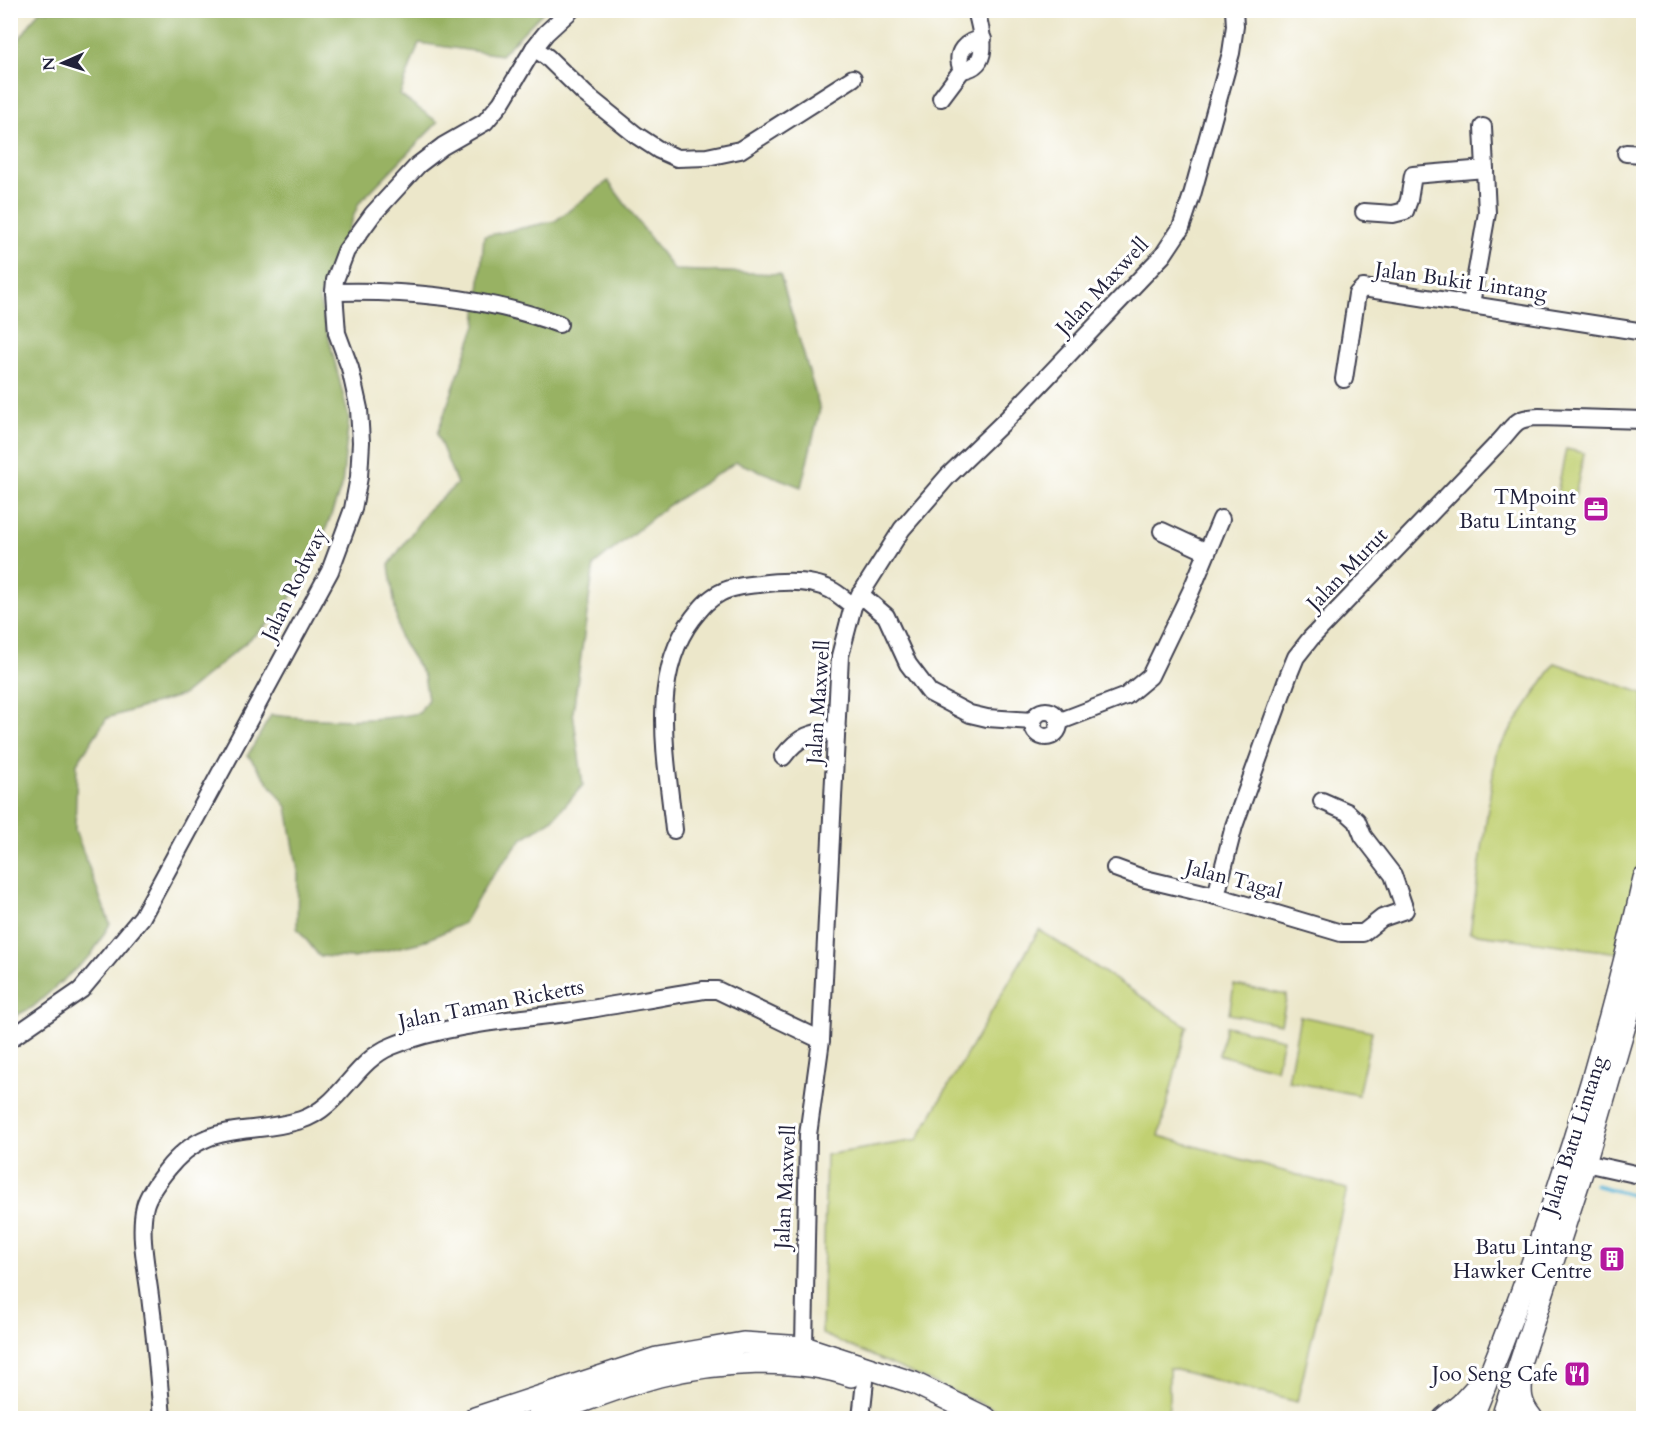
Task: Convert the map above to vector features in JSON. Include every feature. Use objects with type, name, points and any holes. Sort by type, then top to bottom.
[{"type":"main road","name":"Jalan Batu Lintang","points":[[1472,1419],[1493,1369],[1558,1192],[1624,966],[1644,878]]},
{"type":"main road","name":"Jalan Batu Lintang","points":[[1502,1419],[1585,1163],[1644,960]]},
{"type":"main road","points":[[476,1419],[657,1358],[743,1343],[804,1347],[914,1383],[986,1419]]},
{"type":"main road","points":[[1525,1347],[1520,1394],[1523,1408],[1532,1419]]},
{"type":"main road","points":[[537,1419],[561,1414],[611,1391],[660,1376],[745,1364],[790,1364],[842,1372],[911,1396],[954,1419]]},
{"type":"main road","points":[[1444,1419],[1493,1369]]},
{"type":"street","name":"Jalan Rodway","points":[[10,1040],[81,990],[142,917],[330,571],[353,509],[362,442],[359,409],[350,368],[337,333],[335,280],[346,251],[373,214],[418,165],[443,146],[485,122],[501,103],[534,48],[546,33],[571,10]]},
{"type":"street","points":[[941,98],[962,70],[976,65],[981,54],[983,39],[976,10]]},
{"type":"street","name":"Jalan Maxwell","points":[[804,1347],[808,1135],[821,1040],[840,656],[857,600],[902,529],[948,476],[1008,418],[1175,240],[1192,195],[1231,53],[1235,26],[1234,10]]},
{"type":"street","points":[[534,48],[636,135],[659,150],[677,158],[708,158],[740,150],[853,78]]},
{"type":"street","points":[[1471,304],[1487,213],[1483,127]]},
{"type":"street","points":[[1626,153],[1644,154]]},
{"type":"street","points":[[1364,212],[1393,214],[1405,211],[1413,175],[1419,172],[1485,169]]},
{"type":"street","name":"Jalan Bukit Lintang","points":[[1344,379],[1357,294],[1363,288],[1644,332]]},
{"type":"street","points":[[334,292],[403,293],[480,303],[522,310],[559,324]]},
{"type":"street","name":"Jalan Murut","points":[[1216,896],[1234,826],[1289,674],[1296,657],[1311,638],[1518,421],[1523,418],[1539,417],[1644,420]]},
{"type":"street","points":[[674,830],[663,731],[667,682],[674,650],[681,634],[702,606],[722,592],[745,586],[779,582],[819,585],[832,590],[857,600],[886,616],[908,663],[930,693],[970,714],[987,718],[1033,721],[1039,713],[1044,711],[1053,714],[1058,722],[1126,696],[1150,676],[1191,591],[1221,519]]},
{"type":"street","points":[[1162,531],[1207,552]]},
{"type":"street","points":[[783,757],[800,739],[811,733],[837,729]]},
{"type":"street","name":"Jalan Tagal","points":[[1115,868],[1145,879],[1216,896],[1341,933],[1363,933],[1382,918],[1406,910],[1393,875],[1363,836],[1356,821],[1347,812],[1322,801]]},
{"type":"street","name":"Jalan Taman Ricketts","points":[[162,1419],[142,1228],[145,1204],[157,1182],[170,1167],[182,1155],[210,1135],[302,1119],[323,1110],[368,1062],[388,1047],[412,1038],[705,990],[717,990],[821,1040]]},
{"type":"street","points":[[1585,1163],[1644,1176]]},
{"type":"street","points":[[861,1419],[865,1381]]},
{"type":"green space","points":[[39,11],[544,11],[501,55],[419,43],[400,95],[438,122],[359,203],[319,299],[349,418],[342,485],[315,559],[280,614],[183,695],[107,718],[77,763],[75,830],[110,924],[91,955],[33,1007],[11,1018],[11,51]]},
{"type":"green space","points":[[608,181],[674,270],[780,274],[820,409],[801,487],[736,462],[666,507],[594,565],[573,712],[583,785],[553,819],[522,839],[487,883],[464,923],[422,942],[353,958],[319,956],[297,928],[298,871],[287,807],[248,755],[271,715],[326,719],[382,718],[419,713],[428,699],[424,676],[399,636],[389,565],[428,510],[457,484],[437,434],[476,325],[484,236],[555,221]]},
{"type":"green space","points":[[1566,449],[1584,453],[1575,496],[1557,493]]},
{"type":"green space","points":[[1555,663],[1643,693],[1643,831],[1637,874],[1618,953],[1470,933],[1496,752]]},
{"type":"green space","points":[[1039,930],[1187,1026],[1159,1136],[1347,1189],[1297,1402],[1169,1368],[1169,1418],[1014,1418],[822,1334],[826,1155],[917,1140]]},
{"type":"green space","points":[[1234,985],[1287,995],[1281,1024],[1229,1014]]},
{"type":"green space","points":[[1300,1016],[1372,1031],[1358,1095],[1288,1081]]},
{"type":"green space","points":[[1226,1026],[1283,1039],[1276,1069],[1219,1055]]},
{"type":"waterway","points":[[1595,1185],[1644,1198]]},
{"type":"place","name":"TMpoint Batu Lintang","points":[[1596,509]]},
{"type":"place","name":"Batu Lintang Hawker Centre","points":[[1612,1259]]},
{"type":"place","name":"Joo Seng Cafe","points":[[1577,1374]]}]
